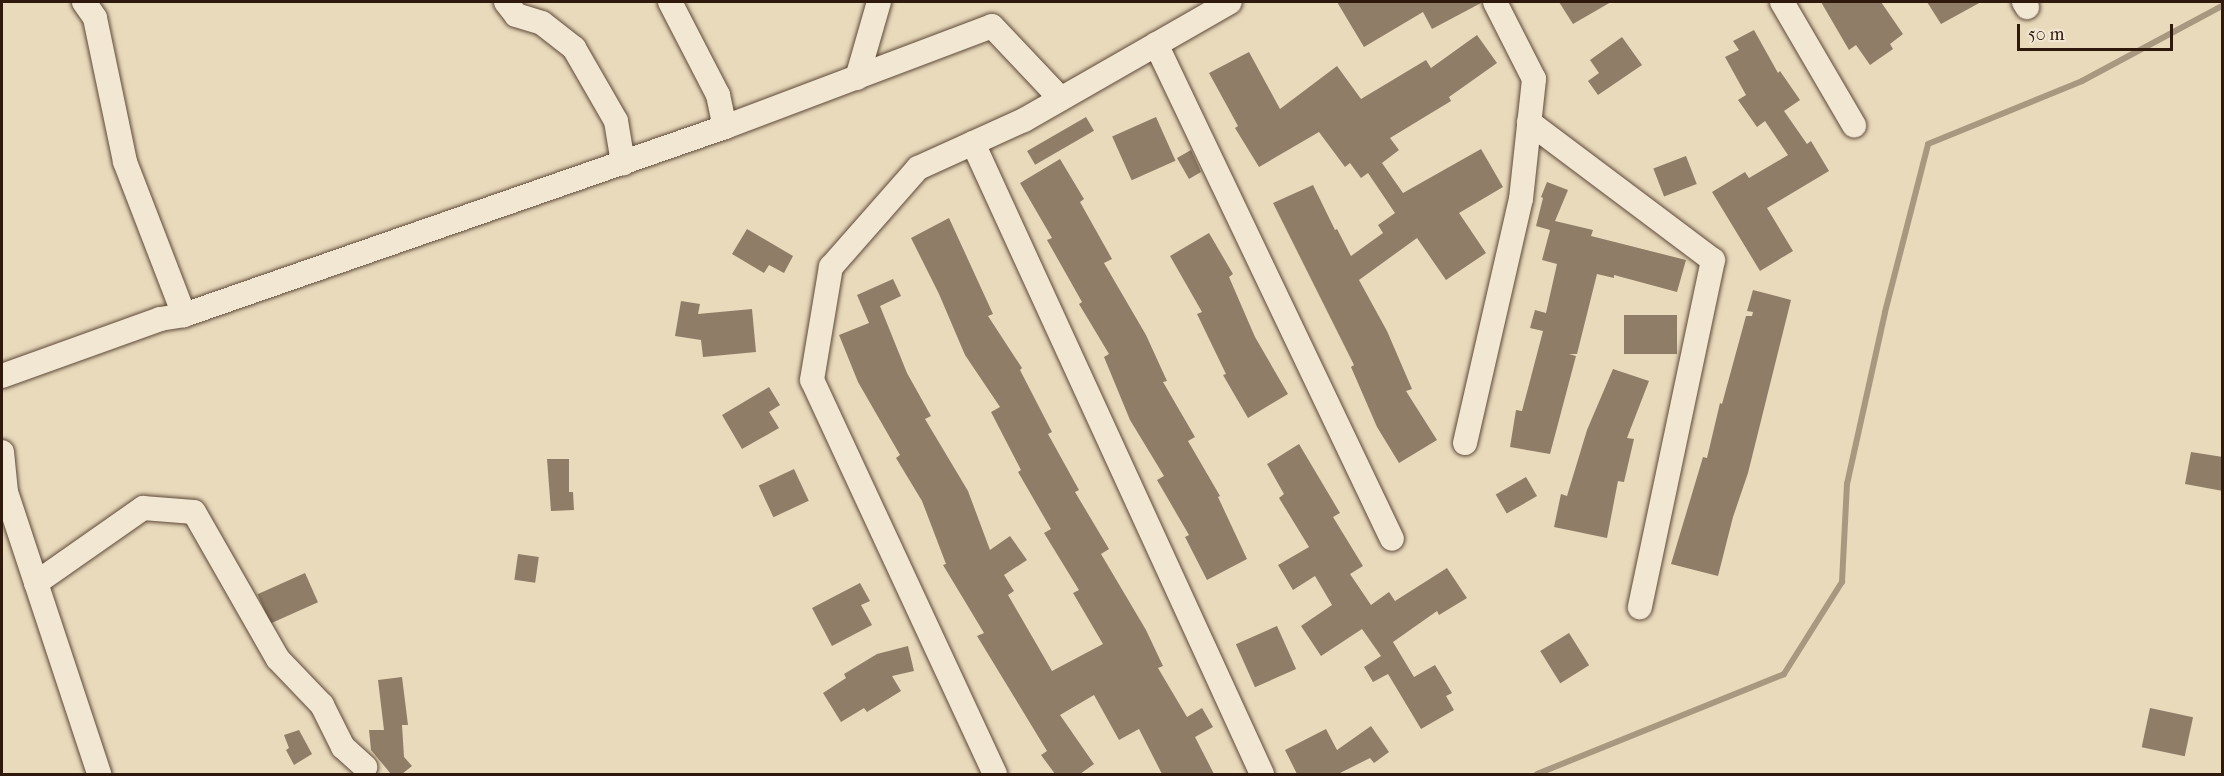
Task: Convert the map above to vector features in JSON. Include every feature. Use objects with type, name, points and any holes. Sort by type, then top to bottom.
[{"type":"street","points":[[84,2],[94,18],[125,162],[183,315]]},
{"type":"street","points":[[506,2],[516,15],[542,23],[574,48],[616,121],[623,163]]},
{"type":"street","points":[[670,2],[718,95],[725,128]]},
{"type":"street","points":[[858,78],[879,2]]},
{"type":"street","points":[[995,774],[812,380],[831,267],[918,168],[1024,120],[1230,2]]},
{"type":"street","points":[[1465,443],[1521,199],[1534,80],[1495,2]]},
{"type":"street","points":[[1782,2],[1854,125]]},
{"type":"street","points":[[6,368],[160,319],[183,315],[725,128],[992,26],[1060,99]]},
{"type":"street","points":[[1156,44],[1392,539]]},
{"type":"street","points":[[1529,122],[1713,260],[1640,607]]},
{"type":"street","points":[[973,143],[1262,774]]},
{"type":"street","points":[[2,452],[6,492],[99,774]]},
{"type":"street","points":[[36,583],[142,508],[194,512],[278,659],[322,705],[343,747],[365,767]]},
{"type":"building","points":[[1337,2],[1481,3],[1432,29],[1423,12],[1364,47]]},
{"type":"building","points":[[1559,2],[1611,2],[1573,24]]},
{"type":"building","points":[[1821,2],[1881,2],[1903,34],[1890,44],[1893,49],[1870,65],[1856,45],[1849,50]]},
{"type":"building","points":[[1927,2],[1981,2],[1941,24]]},
{"type":"building","points":[[1754,30],[1778,73],[1780,71],[1800,100],[1784,111],[1807,144],[1811,141],[1829,171],[1767,208],[1793,251],[1760,271],[1712,192],[1745,172],[1749,178],[1788,155],[1765,121],[1757,127],[1738,100],[1746,95],[1725,57],[1739,50],[1733,41]]},
{"type":"building","points":[[1477,35],[1497,63],[1449,97],[1451,101],[1390,138],[1399,150],[1382,163],[1403,193],[1481,149],[1503,187],[1459,213],[1486,253],[1446,280],[1417,238],[1359,280],[1387,331],[1412,389],[1406,391],[1437,440],[1399,463],[1377,427],[1351,367],[1354,365],[1273,203],[1313,185],[1335,230],[1337,229],[1351,256],[1383,233],[1378,225],[1395,213],[1368,173],[1361,178],[1350,163],[1345,167],[1319,132],[1259,167],[1235,128],[1238,126],[1209,73],[1249,52],[1280,109],[1337,66],[1361,99],[1426,60],[1431,68]]},
{"type":"building","points":[[1622,37],[1642,65],[1598,95],[1588,81],[1599,73],[1590,60]]},
{"type":"building","points":[[1086,117],[1094,131],[1035,165],[1027,151]]},
{"type":"building","points":[[1156,117],[1176,161],[1132,180],[1112,137]]},
{"type":"building","points":[[1191,150],[1201,172],[1189,179],[1177,158]]},
{"type":"building","points":[[1686,156],[1697,184],[1664,197],[1653,169]]},
{"type":"building","points":[[1060,159],[1084,199],[1080,202],[1112,259],[1104,263],[1146,335],[1167,381],[1163,382],[1195,437],[1188,441],[1220,496],[1218,497],[1247,559],[1207,580],[1185,537],[1189,535],[1157,480],[1164,476],[1130,420],[1104,357],[1109,354],[1079,304],[1082,302],[1047,240],[1052,238],[1020,183]]},
{"type":"building","points":[[1547,182],[1568,190],[1555,221],[1593,230],[1591,236],[1686,260],[1677,292],[1614,275],[1614,278],[1597,274],[1577,354],[1569,354],[1576,356],[1550,454],[1510,447],[1516,410],[1522,411],[1543,331],[1530,328],[1535,310],[1546,313],[1557,264],[1542,260],[1550,230],[1536,226],[1543,198],[1541,197]]},
{"type":"building","points":[[949,218],[993,314],[988,316],[1022,368],[1020,370],[1052,432],[1048,434],[1079,490],[1075,492],[1109,549],[1101,554],[1146,630],[1163,666],[1158,668],[1187,717],[1202,708],[1213,727],[1195,737],[1214,774],[1162,774],[1139,729],[1119,740],[1094,695],[1060,715],[1094,764],[1080,774],[1055,774],[1041,755],[1047,751],[977,636],[984,633],[943,565],[946,564],[922,501],[896,458],[900,455],[858,382],[839,335],[869,323],[857,295],[893,279],[901,296],[880,306],[907,373],[931,416],[925,419],[968,491],[990,550],[1010,536],[1027,560],[1004,575],[1014,591],[1008,595],[1052,671],[1103,644],[1073,593],[1079,590],[1044,533],[1051,529],[1018,472],[1021,470],[991,412],[1000,407],[965,355],[939,294],[911,238]]},
{"type":"building","points":[[747,229],[793,256],[784,273],[769,265],[764,273],[732,254]]},
{"type":"building","points":[[1209,233],[1233,274],[1229,277],[1255,337],[1288,394],[1248,418],[1223,375],[1226,374],[1197,314],[1202,312],[1170,256]]},
{"type":"building","points":[[1753,290],[1791,300],[1748,473],[1733,517],[1718,576],[1671,564],[1703,457],[1707,458],[1720,403],[1722,404],[1746,316],[1752,316],[1753,312],[1747,311]]},
{"type":"building","points":[[681,301],[700,304],[698,314],[752,309],[756,352],[703,357],[701,340],[675,336]]},
{"type":"building","points":[[1624,315],[1677,315],[1677,354],[1624,354]]},
{"type":"building","points":[[1613,369],[1649,381],[1627,438],[1634,439],[1624,482],[1618,481],[1607,538],[1554,527],[1561,494],[1567,496],[1587,430]]},
{"type":"building","points":[[769,387],[780,405],[769,412],[779,428],[742,449],[722,415]]},
{"type":"building","points":[[1299,444],[1340,513],[1333,517],[1363,566],[1350,574],[1371,605],[1389,592],[1395,601],[1447,568],[1467,598],[1439,615],[1437,611],[1393,642],[1414,677],[1435,665],[1452,693],[1446,696],[1454,710],[1421,729],[1388,674],[1373,682],[1364,667],[1381,656],[1362,629],[1321,656],[1301,626],[1332,605],[1315,576],[1293,590],[1278,565],[1309,547],[1279,498],[1284,494],[1267,464]]},
{"type":"building","points":[[2191,452],[2223,457],[2223,491],[2185,484]]},
{"type":"building","points":[[547,459],[569,459],[569,492],[573,492],[574,510],[551,511]]},
{"type":"building","points":[[794,469],[809,501],[773,517],[759,485]]},
{"type":"building","points":[[1526,477],[1537,496],[1507,514],[1496,494]]},
{"type":"building","points":[[518,554],[539,557],[535,583],[514,580]]},
{"type":"building","points":[[305,573],[318,602],[271,623],[257,594]]},
{"type":"building","points":[[860,583],[870,601],[861,605],[872,625],[832,646],[812,608]]},
{"type":"building","points":[[1277,626],[1296,669],[1255,687],[1236,644]]},
{"type":"building","points":[[1569,633],[1589,665],[1560,683],[1540,651]]},
{"type":"building","points":[[908,646],[914,671],[892,676],[901,691],[867,712],[864,708],[841,722],[823,693],[846,678],[844,674],[877,654]]},
{"type":"building","points":[[402,677],[408,725],[402,725],[404,757],[412,766],[402,774],[391,774],[371,750],[369,730],[384,730],[378,680]]},
{"type":"building","points":[[2150,708],[2193,717],[2185,756],[2142,747]]},
{"type":"building","points":[[1371,726],[1389,752],[1374,763],[1370,758],[1338,774],[1297,774],[1285,750],[1326,729],[1337,750]]},
{"type":"building","points":[[299,730],[312,754],[294,765],[286,750],[289,748],[284,735]]},
{"type":"waterway","points":[[1537,774],[1784,674],[1842,582],[1847,484],[1885,312],[1928,144],[2082,81],[2222,6]]}]
